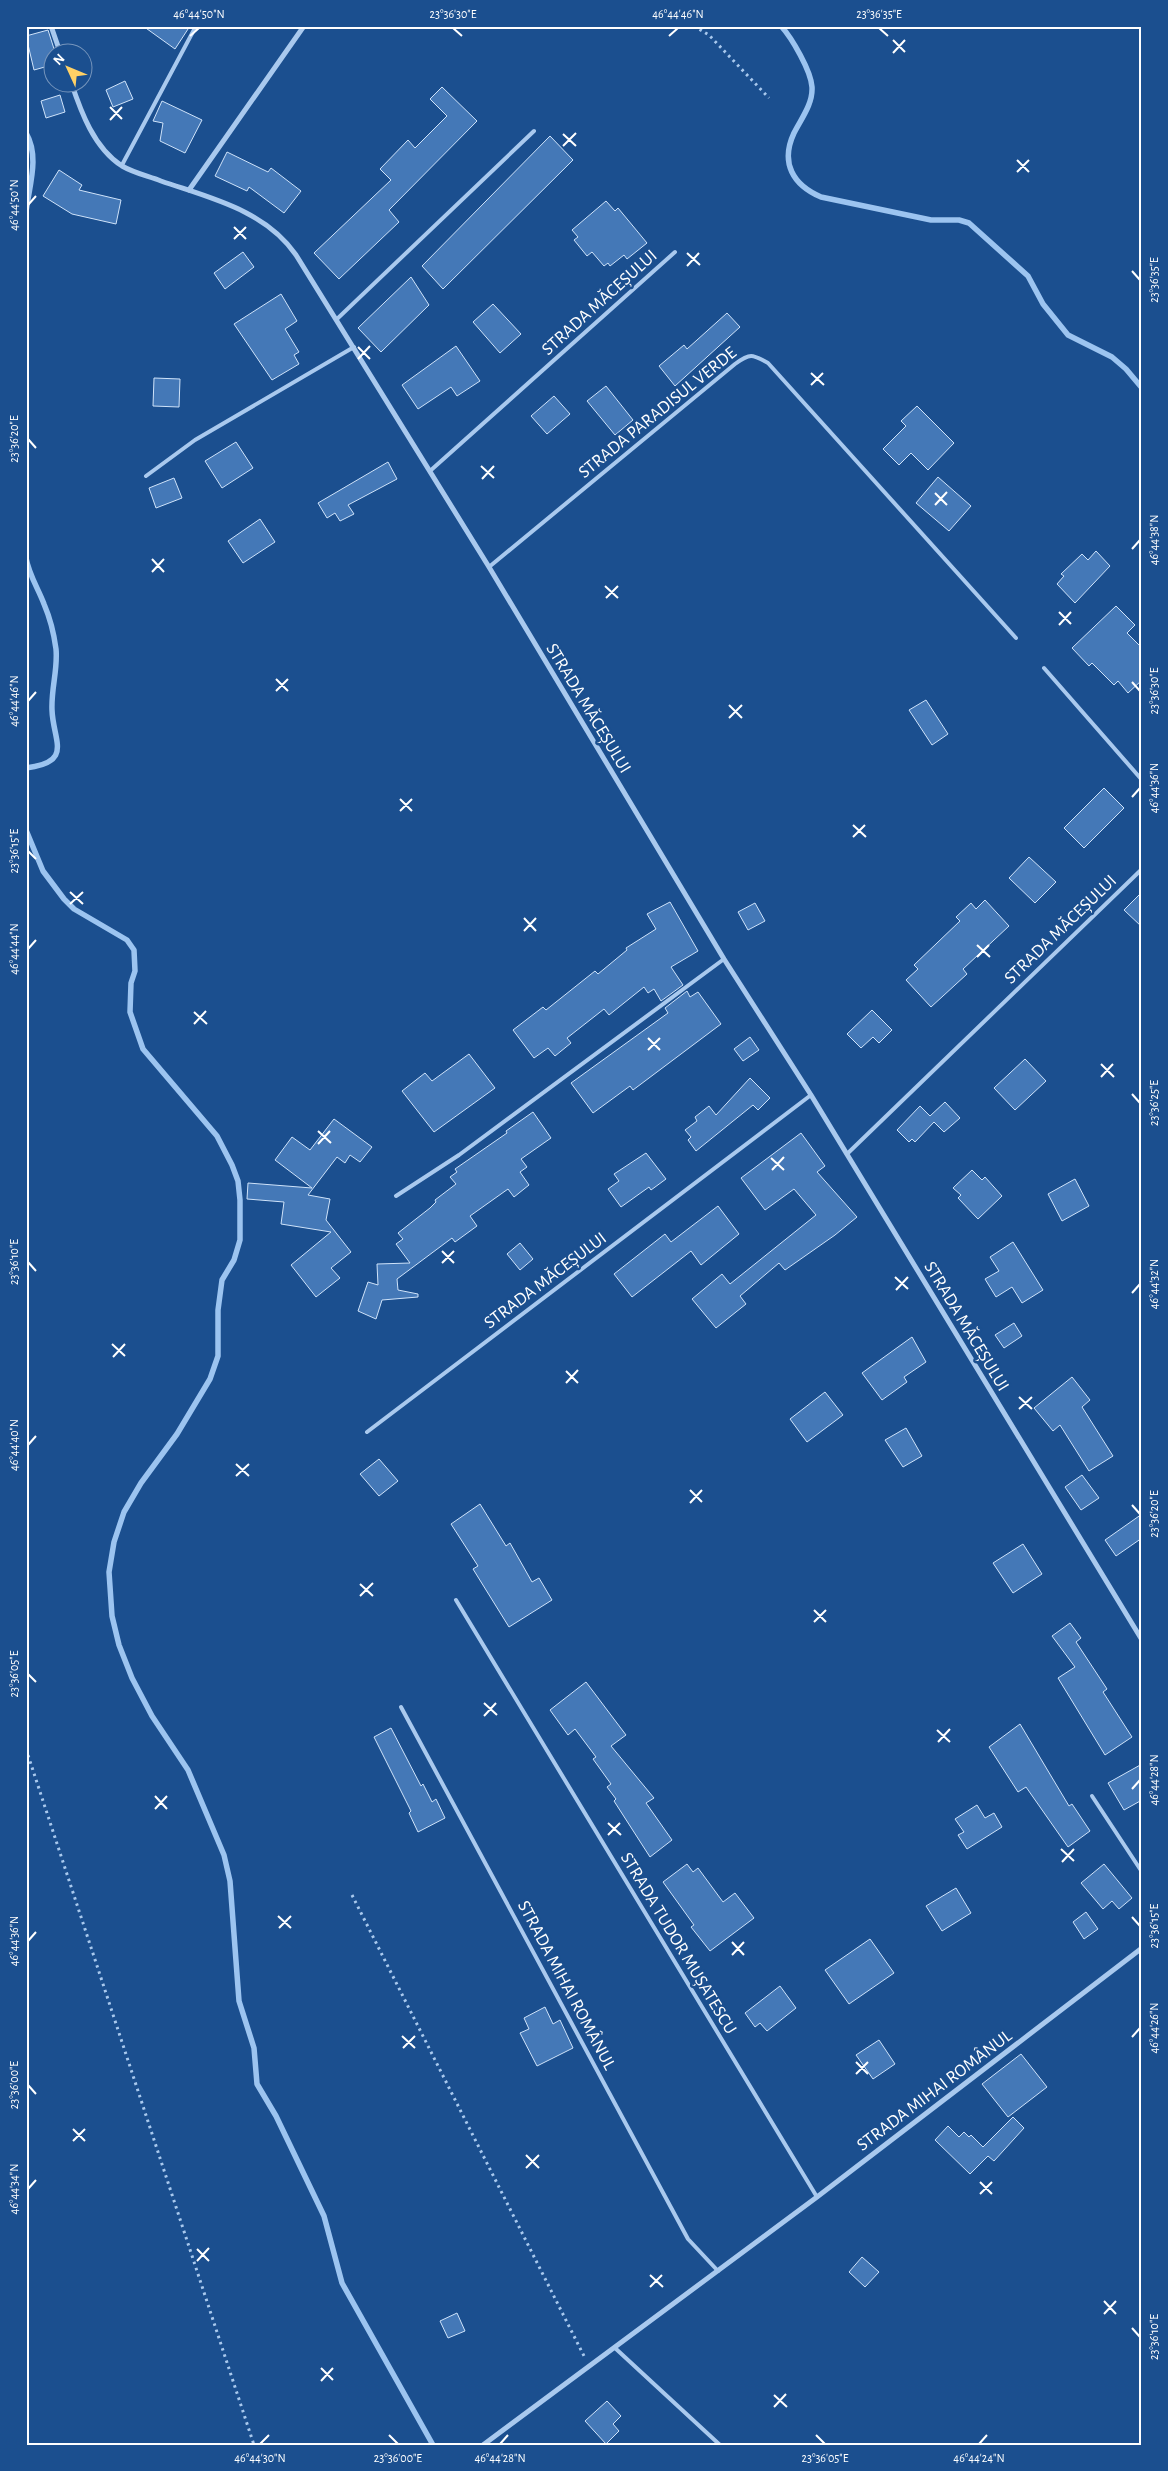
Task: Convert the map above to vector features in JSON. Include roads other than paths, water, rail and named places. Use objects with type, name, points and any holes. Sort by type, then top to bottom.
[{"type":"street","points":[[51,26],[57,42]]},
{"type":"street","points":[[189,190],[304,26]]},
{"type":"street","name":"STRADA MĂCEȘULUI","points":[[75,92],[90,128],[101,145],[122,166],[220,201],[266,223],[276,231],[296,255],[489,567],[724,959],[811,1095],[1142,1640]]},
{"type":"street","name":"STRADA MIHAI ROMÂNUL","points":[[483,2445],[817,2197],[1142,1948]]},
{"type":"lane","points":[[122,166],[196,26]]},
{"type":"lane","points":[[337,319],[534,131]]},
{"type":"lane","name":"STRADA MĂCEȘULUI","points":[[430,471],[675,252]]},
{"type":"lane","points":[[146,476],[195,440],[354,347]]},
{"type":"lane","name":"STRADA PARADISUL VERDE","points":[[489,567],[735,364],[747,356],[755,356],[768,363],[1016,638]]},
{"type":"lane","points":[[1044,668],[1142,780]]},
{"type":"lane","name":"STRADA MĂCEȘULUI","points":[[847,1154],[1142,869]]},
{"type":"lane","points":[[396,1196],[459,1156],[724,959]]},
{"type":"lane","name":"STRADA MĂCEȘULUI","points":[[367,1432],[811,1095]]},
{"type":"lane","name":"STRADA TUDOR MUȘATESCU","points":[[456,1600],[817,2197]]},
{"type":"lane","name":"STRADA MIHAI ROMÂNUL","points":[[400,1707],[688,2239],[718,2271]]},
{"type":"lane","points":[[1092,1796],[1142,1872]]},
{"type":"lane","points":[[614,2348],[720,2445]]},
{"type":"waterway","points":[[781,26],[800,55],[808,72],[812,87],[809,105],[794,133],[788,154],[789,163],[796,179],[811,192],[821,197],[931,220],[959,220],[969,223],[1028,276],[1043,304],[1068,335],[1112,357],[1126,369],[1142,388]]},
{"type":"waterway","points":[[26,133],[30,142],[33,162],[26,212]]},
{"type":"waterway","points":[[26,558],[31,576],[42,598],[52,626],[55,643],[56,664],[52,710],[57,740],[56,755],[50,761],[26,768]]},
{"type":"waterway","points":[[26,830],[43,871],[64,899],[74,909],[127,940],[134,950],[135,971],[131,983],[130,1012],[143,1049],[217,1136],[238,1181],[240,1240],[234,1260],[222,1280],[218,1310],[218,1356],[210,1379],[177,1434],[141,1483],[124,1512],[114,1542],[109,1572],[112,1616],[119,1645],[132,1678],[152,1716],[188,1770],[224,1855],[230,1881],[239,2001],[254,2048],[257,2084],[276,2116],[324,2216],[342,2283],[433,2445]]}]
